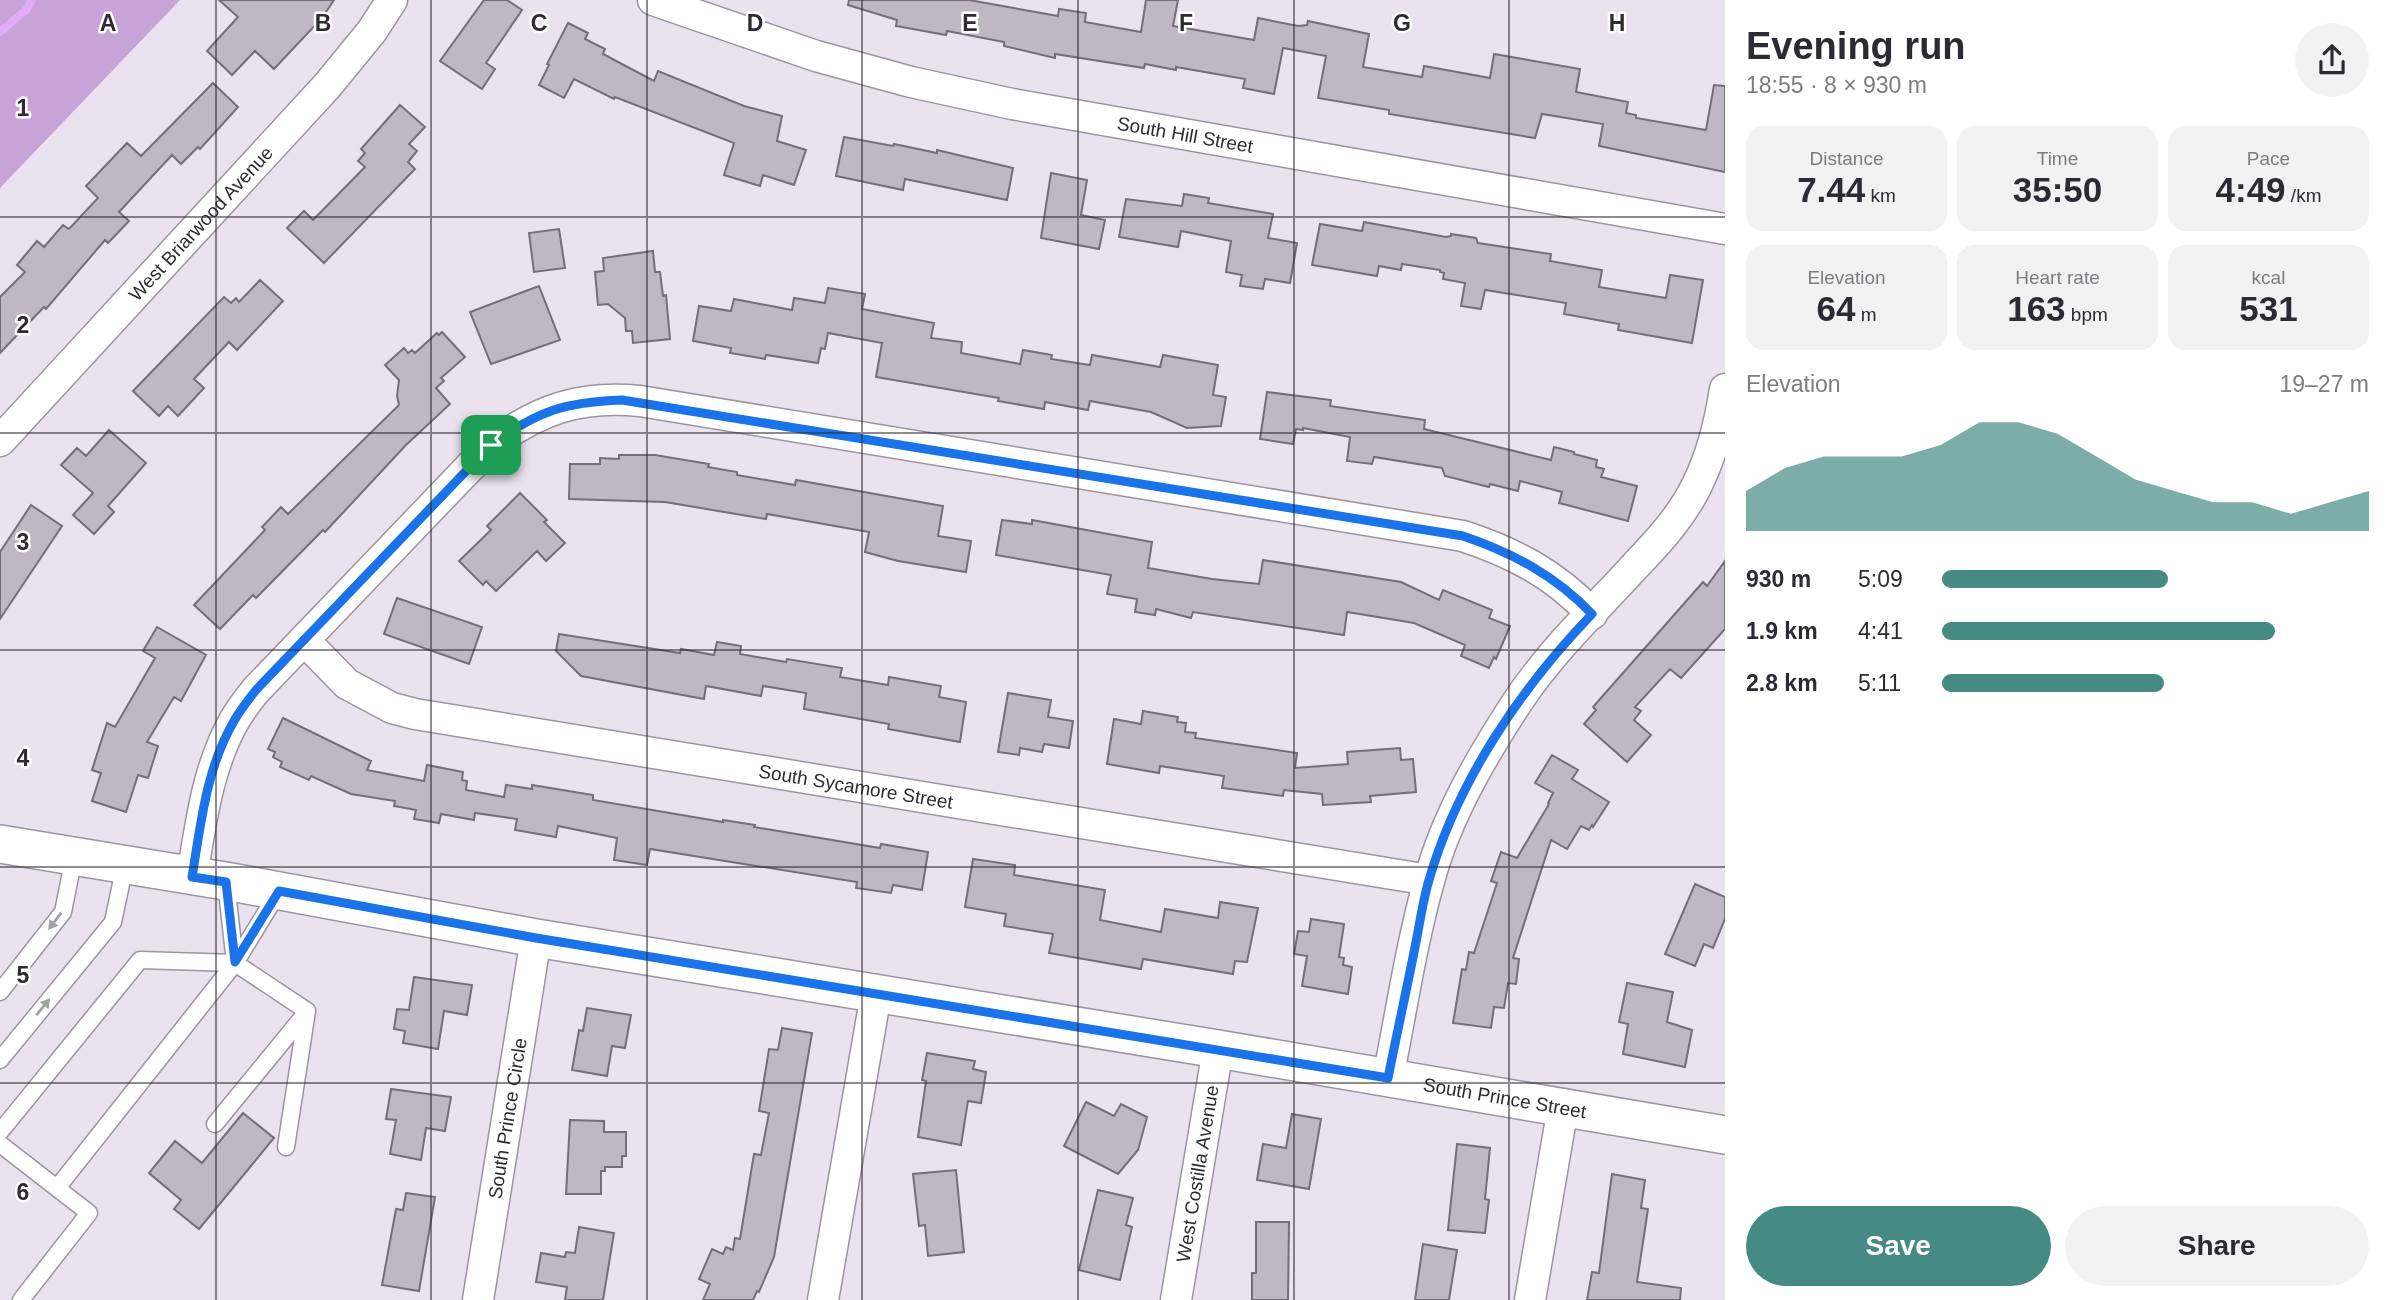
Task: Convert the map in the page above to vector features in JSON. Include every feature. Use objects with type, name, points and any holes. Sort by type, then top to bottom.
[{"type":"street","name":"West Briarwood Avenue","points":[[0,442],[327,86],[372,31],[392,0]]},
{"type":"street","name":"South Hill Street","points":[[653,0],[816,56],[961,93],[1725,229]]},
{"type":"street","points":[[1388,1078],[1429,880],[1450,824],[1476,770],[1512,711],[1564,643],[1665,534],[1697,486],[1721,417],[1725,389]]},
{"type":"street","points":[[209,879],[206,790],[234,719],[256,690],[491,445],[517,426],[544,412],[587,401],[622,400],[1463,536],[1533,565],[1576,597],[1592,614]]},
{"type":"street","name":"South Sycamore Street","points":[[303,640],[347,684],[392,708],[415,714],[1429,880]]},
{"type":"street","name":"South Prince Street","points":[[0,845],[279,891],[536,938],[1218,1048],[1725,1135]]},
{"type":"street","name":"South Prince Circle","points":[[478,1300],[536,938]]},
{"type":"street","points":[[823,1300],[876,994]]},
{"type":"street","name":"West Costilla Avenue","points":[[1176,1300],[1218,1048]]},
{"type":"street","points":[[1530,1300],[1563,1107]]},
{"type":"lane","points":[[0,992],[63,912],[74,857]]},
{"type":"lane","points":[[0,1060],[113,922],[125,865]]},
{"type":"lane","points":[[209,879],[235,962]]},
{"type":"lane","points":[[57,1188],[235,962],[279,891]]},
{"type":"lane","points":[[0,1132],[140,960],[235,962],[307,1011]]},
{"type":"lane","points":[[215,1124],[307,1011]]},
{"type":"lane","points":[[285,1147],[307,1011]]},
{"type":"lane","points":[[0,1144],[89,1213],[21,1300]]},
{"type":"shaded area","points":[[0,0],[180,0],[0,188]]},
{"type":"building","points":[[219,0],[334,0],[322,18],[274,69],[255,51],[232,75],[207,51],[238,17]]},
{"type":"building","points":[[484,0],[507,0],[522,10],[486,63],[495,69],[482,89],[440,61]]},
{"type":"building","points":[[849,0],[969,0],[1058,16],[1059,9],[1086,13],[1085,22],[1141,32],[1146,0],[1178,0],[1173,26],[1254,40],[1258,18],[1298,26],[1307,25],[1308,21],[1369,34],[1363,67],[1422,77],[1424,66],[1490,78],[1494,54],[1580,69],[1576,92],[1628,102],[1626,113],[1636,115],[1636,118],[1706,130],[1714,85],[1725,86],[1725,172],[1599,146],[1603,124],[1542,114],[1535,138],[1389,114],[1389,110],[1318,98],[1326,56],[1283,48],[1274,94],[1243,88],[1245,79],[1176,67],[1176,70],[1145,64],[1144,68],[1055,54],[1055,58],[1004,46],[1004,42],[947,31],[946,35],[896,26],[897,20],[848,5]]},
{"type":"building","points":[[568,23],[588,33],[585,39],[605,49],[603,54],[654,81],[658,71],[744,106],[782,116],[777,141],[806,150],[794,185],[763,175],[760,186],[724,175],[734,143],[615,97],[614,99],[574,79],[564,98],[539,85]]},
{"type":"building","points":[[213,83],[238,107],[200,149],[198,147],[181,164],[172,155],[119,212],[129,221],[108,243],[105,240],[46,309],[44,307],[0,353],[0,297],[25,272],[17,265],[37,241],[44,247],[63,225],[69,229],[98,198],[86,186],[127,143],[141,156]]},
{"type":"building","points":[[400,105],[425,127],[409,144],[417,151],[408,162],[415,169],[324,263],[287,228],[304,211],[313,220],[365,167],[358,161],[365,153],[361,149]]},
{"type":"building","points":[[844,137],[937,153],[937,150],[1013,168],[1007,200],[905,179],[903,190],[836,176]]},
{"type":"building","points":[[1051,173],[1087,180],[1081,215],[1105,220],[1099,249],[1041,238]]},
{"type":"building","points":[[1184,194],[1209,198],[1208,203],[1273,214],[1268,238],[1297,243],[1290,283],[1265,279],[1263,289],[1240,286],[1242,275],[1226,272],[1231,241],[1181,231],[1178,247],[1119,237],[1126,199],[1182,206]]},
{"type":"building","points":[[1364,222],[1446,237],[1451,234],[1476,238],[1478,243],[1551,254],[1550,261],[1602,270],[1599,287],[1666,298],[1670,275],[1703,280],[1692,343],[1618,330],[1619,324],[1564,314],[1566,303],[1485,290],[1481,309],[1461,306],[1465,283],[1443,279],[1444,273],[1440,270],[1402,264],[1401,270],[1379,266],[1377,276],[1312,265],[1320,224],[1362,231]]},
{"type":"building","points":[[559,229],[565,268],[534,272],[529,233]]},
{"type":"building","points":[[653,251],[655,272],[660,272],[663,296],[666,295],[670,339],[633,343],[632,331],[626,331],[625,318],[608,304],[598,305],[595,272],[604,271],[603,258]]},
{"type":"building","points":[[260,280],[283,301],[237,350],[229,342],[194,379],[204,388],[178,416],[168,406],[159,416],[133,391],[224,297],[231,303],[236,298],[239,302]]},
{"type":"building","points":[[539,286],[560,340],[491,364],[470,312]]},
{"type":"building","points":[[828,288],[865,294],[862,309],[934,323],[931,338],[962,342],[961,353],[1020,364],[1023,350],[1052,355],[1051,359],[1090,365],[1092,355],[1160,367],[1163,355],[1218,365],[1213,395],[1226,397],[1221,426],[1187,428],[1151,412],[1090,401],[1088,410],[1045,402],[1044,409],[998,401],[999,398],[876,377],[882,343],[828,333],[825,349],[821,348],[818,363],[730,353],[731,348],[693,341],[699,306],[731,311],[734,299],[792,310],[794,298],[825,303]]},
{"type":"building","points":[[442,332],[465,357],[441,378],[444,381],[436,388],[450,404],[406,445],[325,532],[323,530],[256,598],[253,595],[220,629],[194,605],[265,530],[262,527],[281,507],[288,514],[399,405],[399,380],[385,365],[404,348],[408,353],[412,350],[415,353],[437,333],[439,335]]},
{"type":"building","points":[[1267,392],[1331,400],[1330,406],[1425,420],[1424,429],[1551,460],[1554,447],[1597,460],[1596,467],[1604,469],[1601,477],[1637,486],[1628,521],[1559,503],[1562,492],[1520,481],[1518,491],[1445,476],[1442,468],[1374,457],[1372,464],[1347,461],[1350,437],[1303,428],[1296,429],[1293,444],[1260,439]]},
{"type":"building","points":[[109,430],[146,463],[108,506],[114,512],[94,534],[73,515],[93,493],[61,465],[77,448],[86,456]]},
{"type":"building","points":[[619,455],[655,455],[709,464],[708,467],[737,472],[737,475],[795,485],[796,480],[943,506],[938,536],[971,541],[966,572],[898,561],[865,552],[869,532],[767,514],[766,519],[665,502],[569,499],[570,464],[600,464],[600,458],[619,459]]},
{"type":"building","points":[[520,493],[565,543],[546,561],[537,551],[496,591],[486,581],[483,585],[459,561],[491,530],[487,526]]},
{"type":"building","points":[[31,505],[62,526],[0,619],[0,552]]},
{"type":"building","points":[[1002,520],[1032,524],[1032,520],[1152,542],[1148,568],[1212,579],[1259,584],[1263,560],[1401,582],[1439,600],[1443,590],[1492,610],[1489,618],[1510,626],[1496,659],[1494,657],[1489,668],[1461,656],[1465,645],[1414,623],[1347,612],[1344,635],[1193,612],[1191,618],[1156,609],[1155,615],[1135,612],[1137,599],[1107,594],[1111,575],[996,555]]},
{"type":"building","points":[[1725,561],[1725,629],[1681,678],[1670,669],[1635,707],[1641,711],[1634,720],[1651,735],[1627,762],[1584,724],[1596,710],[1593,707],[1703,582],[1707,586]]},
{"type":"building","points":[[397,598],[482,627],[469,664],[384,634]]},
{"type":"building","points":[[157,627],[206,655],[181,701],[174,697],[147,742],[158,746],[148,778],[138,775],[126,812],[92,801],[101,773],[92,770],[107,723],[115,727],[155,658],[143,651]]},
{"type":"building","points":[[559,634],[680,653],[681,649],[714,655],[717,642],[741,646],[740,654],[842,668],[840,677],[888,685],[889,677],[941,686],[939,697],[966,702],[960,742],[888,729],[889,724],[804,709],[806,693],[763,686],[761,696],[706,686],[704,699],[581,676],[556,651]]},
{"type":"building","points":[[1008,693],[1051,700],[1048,717],[1073,721],[1069,748],[1044,744],[1042,752],[1020,748],[1019,755],[998,752]]},
{"type":"building","points":[[1143,711],[1178,717],[1177,722],[1186,723],[1185,732],[1196,733],[1195,738],[1297,753],[1295,768],[1348,764],[1347,752],[1400,748],[1401,760],[1413,759],[1416,792],[1370,796],[1371,802],[1323,805],[1322,794],[1284,790],[1283,796],[1222,788],[1224,776],[1160,766],[1159,773],[1107,764],[1114,719],[1141,724]]},
{"type":"building","points":[[283,718],[371,761],[367,770],[424,781],[427,765],[463,772],[462,780],[467,781],[466,790],[504,797],[506,785],[532,789],[532,785],[593,795],[593,800],[723,822],[755,825],[754,827],[880,848],[881,844],[928,852],[922,890],[893,885],[891,893],[856,888],[857,882],[650,849],[647,865],[614,860],[617,838],[558,826],[556,837],[515,830],[517,819],[475,813],[474,820],[441,814],[439,823],[414,819],[416,810],[394,806],[395,801],[351,794],[311,776],[309,780],[280,767],[282,762],[273,757],[275,752],[268,749]]},
{"type":"building","points":[[1552,755],[1578,770],[1572,779],[1609,802],[1593,827],[1592,825],[1589,830],[1581,826],[1567,849],[1551,840],[1513,958],[1519,959],[1516,984],[1508,983],[1504,1008],[1494,1007],[1491,1028],[1453,1023],[1462,969],[1466,970],[1469,952],[1474,953],[1497,883],[1491,881],[1501,852],[1517,858],[1549,804],[1553,793],[1535,783]]},
{"type":"building","points":[[973,859],[1015,865],[1014,875],[1105,890],[1100,920],[1161,932],[1165,909],[1218,918],[1220,902],[1258,908],[1247,962],[1235,961],[1233,974],[1143,959],[1141,969],[1049,953],[1053,934],[1004,926],[1006,914],[965,907]]},
{"type":"building","points":[[1695,884],[1725,897],[1725,919],[1713,948],[1704,944],[1695,966],[1665,954]]},
{"type":"building","points":[[1311,919],[1344,924],[1339,957],[1344,958],[1343,965],[1352,967],[1348,994],[1302,986],[1307,956],[1294,954],[1298,931],[1309,932]]},
{"type":"building","points":[[414,977],[472,985],[467,1015],[444,1011],[438,1049],[403,1043],[405,1031],[394,1029],[397,1009],[409,1010]]},
{"type":"building","points":[[1627,983],[1673,992],[1667,1022],[1692,1030],[1685,1067],[1623,1054],[1628,1024],[1619,1022]]},
{"type":"building","points":[[587,1008],[631,1015],[625,1048],[612,1046],[607,1076],[572,1070],[579,1030],[583,1031]]},
{"type":"building","points":[[782,1028],[812,1033],[774,1257],[753,1300],[703,1300],[710,1284],[699,1279],[712,1249],[723,1254],[726,1247],[733,1250],[735,1238],[740,1239],[754,1154],[761,1155],[769,1113],[759,1111],[769,1049],[778,1050]]},
{"type":"building","points":[[927,1053],[975,1061],[973,1069],[986,1072],[981,1103],[968,1101],[961,1145],[918,1137]]},
{"type":"building","points":[[391,1089],[451,1097],[445,1131],[426,1128],[421,1160],[390,1154],[396,1120],[386,1119]]},
{"type":"building","points":[[1086,1102],[1114,1116],[1121,1104],[1147,1117],[1138,1150],[1118,1174],[1064,1146]]},
{"type":"building","points":[[243,1113],[274,1138],[199,1229],[174,1209],[181,1200],[149,1173],[175,1141],[202,1163]]},
{"type":"building","points":[[1292,1114],[1321,1119],[1309,1189],[1257,1180],[1263,1144],[1286,1148]]},
{"type":"building","points":[[570,1120],[604,1121],[604,1132],[626,1132],[626,1156],[622,1156],[622,1167],[605,1167],[605,1171],[601,1171],[601,1194],[566,1194]]},
{"type":"building","points":[[1457,1144],[1490,1148],[1485,1233],[1448,1230]]},
{"type":"building","points":[[956,1170],[964,1252],[928,1256],[925,1225],[919,1226],[913,1174]]},
{"type":"building","points":[[1612,1174],[1645,1180],[1641,1208],[1648,1209],[1637,1282],[1681,1288],[1680,1300],[1587,1300],[1592,1272],[1599,1273]]},
{"type":"building","points":[[1098,1190],[1133,1198],[1126,1225],[1132,1227],[1120,1280],[1079,1270]]},
{"type":"building","points":[[406,1193],[435,1197],[419,1291],[382,1285],[396,1209],[403,1210]]},
{"type":"building","points":[[1256,1222],[1289,1222],[1288,1300],[1252,1300],[1252,1273],[1256,1273]]},
{"type":"building","points":[[579,1227],[614,1233],[603,1300],[565,1300],[567,1287],[536,1282],[541,1253],[565,1257],[566,1252],[575,1253]]},
{"type":"building","points":[[1423,1244],[1457,1250],[1449,1300],[1415,1300]]},
{"type":"waterway","points":[[0,32],[26,10],[32,0]]},
{"type":"route","points":[[640,401],[1463,536],[1533,565],[1576,597],[1592,614],[1564,643],[1520,699],[1476,770],[1450,824],[1429,880],[1388,1078],[536,938],[279,891],[235,962],[226,882],[192,877],[206,790],[234,719],[256,690],[491,445],[517,426],[544,412],[573,403],[640,401]]}]
